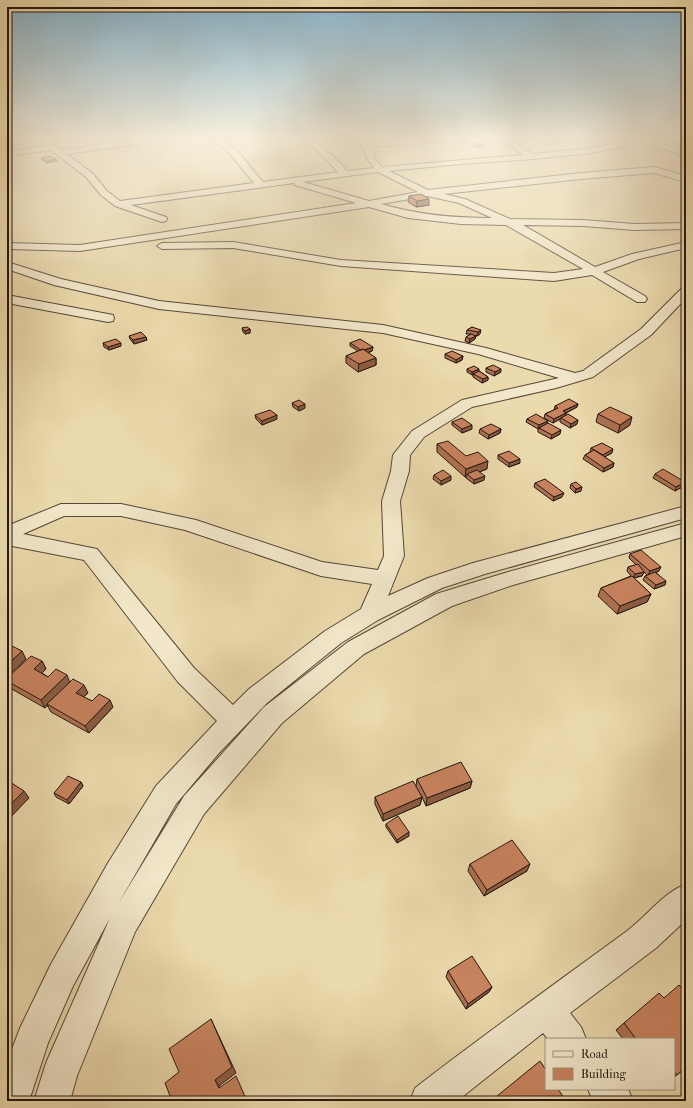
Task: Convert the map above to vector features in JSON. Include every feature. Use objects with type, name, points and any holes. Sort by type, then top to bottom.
[{"type":"street","points":[[101,190],[118,204],[162,219]]},
{"type":"street","points":[[118,204],[219,190]]},
{"type":"street","points":[[320,190],[408,215],[461,221],[583,223],[635,227],[686,226]]},
{"type":"street","points":[[420,190],[427,193],[451,198],[507,222],[551,245],[641,299]]},
{"type":"street","points":[[80,248],[367,204],[427,193],[457,190]]},
{"type":"street","points":[[7,246],[80,248],[233,245],[341,263],[554,277],[594,271],[636,256],[686,245]]},
{"type":"street","points":[[7,265],[58,282],[159,305],[383,329],[481,351],[575,378]]},
{"type":"street","points":[[370,614],[394,556],[391,501],[400,471],[402,455],[418,434],[467,403],[556,384],[588,374],[646,332],[686,292]]},
{"type":"street","points":[[7,299],[108,318]]},
{"type":"street","points":[[7,534],[61,510],[121,510],[189,524],[321,569],[385,579]]},
{"type":"street","points":[[11,1101],[32,1040],[62,975],[118,873],[166,795],[210,745],[258,696],[333,637],[370,614],[435,583],[465,573],[674,528]]},
{"type":"street","points":[[52,1101],[59,1076],[124,922],[194,805],[273,715],[356,648],[444,600],[674,528]]},
{"type":"street","points":[[7,538],[90,554],[186,675],[234,721]]},
{"type":"street","points":[[428,1101],[645,937],[686,899]]},
{"type":"street","points":[[547,1010],[568,1038]]},
{"type":"street","points":[[607,1090],[615,1101]]},
{"type":"building","points":[[421,194],[429,199],[417,201],[409,196]]},
{"type":"building","points":[[247,327],[250,329],[245,331],[242,328]]},
{"type":"building","points":[[472,327],[481,330],[478,332],[467,330]]},
{"type":"building","points":[[141,332],[146,337],[133,340],[129,336]]},
{"type":"building","points":[[471,334],[476,336],[470,339],[466,337]]},
{"type":"building","points":[[116,339],[121,343],[108,347],[103,343]]},
{"type":"building","points":[[360,339],[373,347],[361,350],[350,343]]},
{"type":"building","points":[[363,349],[376,358],[359,364],[346,356]]},
{"type":"building","points":[[452,351],[463,356],[456,360],[445,354]]},
{"type":"building","points":[[493,365],[501,369],[495,372],[486,368]]},
{"type":"building","points":[[474,366],[479,369],[472,372],[467,369]]},
{"type":"building","points":[[479,371],[488,377],[483,379],[473,374]]},
{"type":"building","points":[[569,399],[578,404],[563,411],[566,413],[554,419],[545,414],[558,408],[555,406]]},
{"type":"building","points":[[299,400],[305,404],[298,407],[292,403]]},
{"type":"building","points":[[610,407],[632,417],[620,425],[598,414]]},
{"type":"building","points":[[270,410],[277,415],[262,421],[255,415]]},
{"type":"building","points":[[536,414],[548,421],[539,425],[527,419]]},
{"type":"building","points":[[568,414],[578,420],[571,424],[561,418]]},
{"type":"building","points":[[462,418],[472,425],[462,429],[452,422]]},
{"type":"building","points":[[548,423],[561,430],[552,435],[539,428]]},
{"type":"building","points":[[491,424],[501,429],[489,435],[480,429]]},
{"type":"building","points":[[448,441],[466,456],[478,452],[488,461],[466,469],[437,444]]},
{"type":"building","points":[[602,443],[613,449],[603,455],[591,448]]},
{"type":"building","points":[[594,450],[614,463],[604,468],[585,455]]},
{"type":"building","points":[[509,451],[520,459],[509,463],[498,455]]},
{"type":"building","points":[[663,469],[685,482],[676,487],[655,474]]},
{"type":"building","points":[[443,470],[451,476],[441,481],[434,475]]},
{"type":"building","points":[[477,470],[485,476],[474,480],[467,474]]},
{"type":"building","points":[[545,479],[564,493],[554,497],[535,483]]},
{"type":"building","points":[[576,482],[582,487],[576,489],[571,484]]},
{"type":"building","points":[[641,550],[661,567],[650,571],[630,554]]},
{"type":"building","points":[[638,564],[644,572],[635,574],[628,567]]},
{"type":"building","points":[[655,572],[666,581],[656,585],[645,576]]},
{"type":"building","points":[[632,576],[651,594],[620,606],[601,588]]},
{"type":"building","points":[[12,646],[22,651],[7,665],[7,651]]},
{"type":"building","points":[[31,656],[42,661],[34,669],[48,677],[56,669],[67,675],[41,700],[7,681],[7,678]]},
{"type":"building","points":[[73,679],[84,685],[76,693],[92,701],[99,694],[110,700],[85,726],[47,704]]},
{"type":"building","points":[[461,762],[472,781],[427,798],[417,779]]},
{"type":"building","points":[[68,776],[81,782],[67,800],[54,793]]},
{"type":"building","points":[[7,780],[24,791],[7,808]]},
{"type":"building","points":[[413,781],[422,797],[383,814],[375,797]]},
{"type":"building","points":[[398,816],[409,832],[397,840],[386,824]]},
{"type":"building","points":[[512,840],[530,864],[487,890],[470,864]]},
{"type":"building","points":[[472,956],[492,987],[468,1004],[448,971]]},
{"type":"building","points":[[679,985],[686,993],[686,1044],[682,1047],[686,1053],[686,1067],[677,1075],[675,1072],[675,1038],[635,1038],[624,1023],[659,993],[664,998]]},
{"type":"building","points":[[211,1019],[232,1067],[215,1080],[219,1088],[236,1076],[247,1101],[172,1101],[165,1083],[179,1072],[169,1049]]},
{"type":"building","points":[[540,1061],[545,1068],[545,1090],[559,1090],[566,1101],[491,1101]]}]
